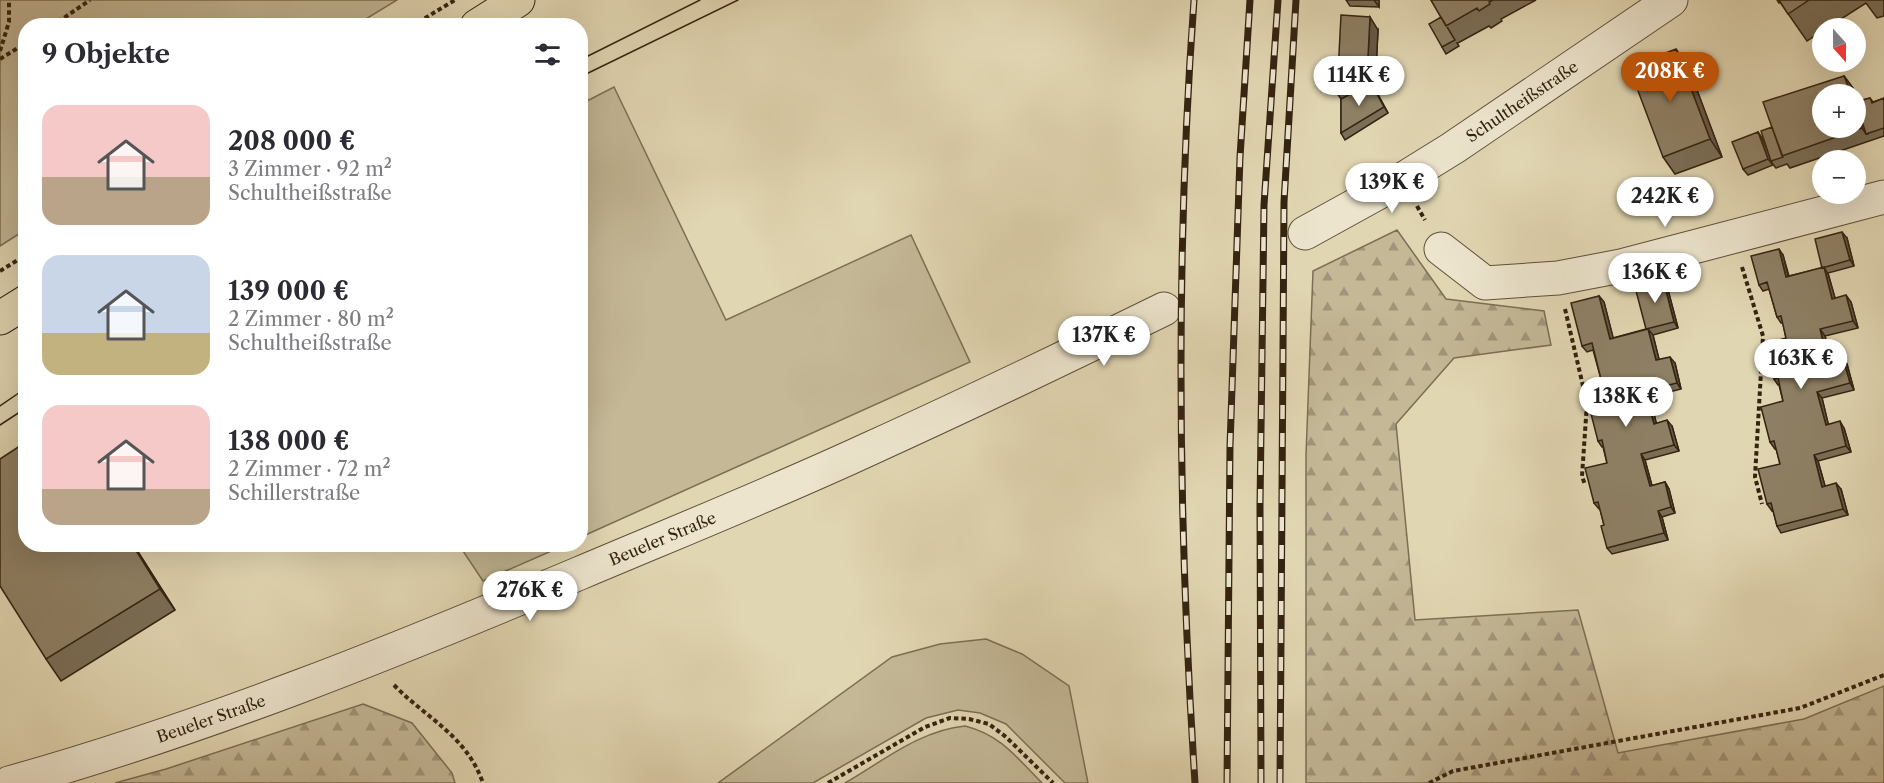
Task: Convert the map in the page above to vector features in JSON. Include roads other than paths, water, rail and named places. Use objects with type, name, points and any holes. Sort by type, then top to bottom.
[{"type":"main road","points":[[490,18],[518,0]]},
{"type":"main road","points":[[0,318],[18,307]]},
{"type":"street","name":"Schultheißstraße","points":[[1305,233],[1403,179],[1453,148],[1671,0]]},
{"type":"street","points":[[1441,249],[1485,283],[1558,278],[1621,266],[1884,197]]},
{"type":"street","name":"Beueler Straße","points":[[9,783],[102,757],[372,659],[574,576],[866,451],[1164,309]]},
{"type":"tram line","points":[[588,56],[700,0]]},
{"type":"tram line","points":[[588,73],[738,0]]},
{"type":"tram line","points":[[0,406],[18,394]]},
{"type":"tram line","points":[[0,425],[18,413]]},
{"type":"railway","points":[[1194,0],[1184,195],[1181,392],[1185,588],[1195,783]]},
{"type":"railway","points":[[1227,783],[1230,446],[1240,157],[1250,0]]},
{"type":"railway","points":[[1261,783],[1260,506],[1264,205],[1278,0]]},
{"type":"railway","points":[[1280,783],[1284,202],[1296,0]]}]
